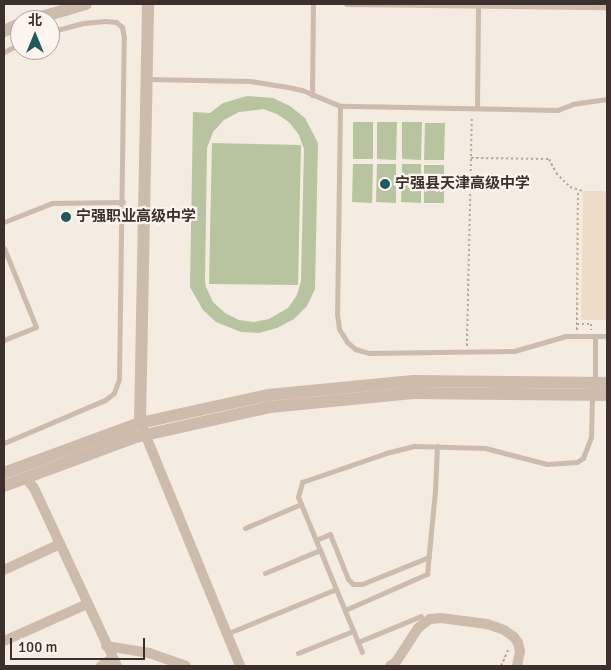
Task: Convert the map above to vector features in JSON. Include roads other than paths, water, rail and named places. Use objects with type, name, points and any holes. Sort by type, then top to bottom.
[{"type":"street","points":[[60,12],[86,4]]},
{"type":"street","points":[[148,4],[143,429],[240,666]]},
{"type":"street","points":[[4,473],[143,429],[268,395],[380,383],[448,381],[598,386],[607,395]]},
{"type":"street","points":[[4,486],[143,429]]},
{"type":"street","points":[[25,477],[34,488],[115,662],[102,666]]},
{"type":"street","points":[[4,570],[60,544]]},
{"type":"street","points":[[4,641],[87,604]]},
{"type":"street","points":[[390,666],[396,662],[415,631],[430,619],[441,618],[494,626],[514,637],[520,651],[516,666]]},
{"type":"street","points":[[106,646],[149,653],[186,666]]},
{"type":"lane","points":[[312,95],[314,4]]},
{"type":"lane","points":[[346,4],[607,7]]},
{"type":"lane","points":[[475,108],[478,5]]},
{"type":"lane","points":[[4,443],[105,400],[117,387],[124,38],[122,27],[116,22],[83,23],[60,29]]},
{"type":"lane","points":[[146,79],[250,82],[283,86],[340,106],[556,110],[573,104],[607,99]]},
{"type":"lane","points":[[340,106],[337,314],[339,329],[346,342],[355,349],[369,353],[514,351],[566,336],[607,336]]},
{"type":"lane","points":[[4,222],[52,204],[122,202]]},
{"type":"lane","points":[[4,248],[36,326],[4,340]]},
{"type":"lane","points":[[362,652],[301,504],[298,493],[302,482],[408,447],[485,448],[547,464],[577,462],[583,458],[591,437],[598,386],[596,336]]},
{"type":"lane","points":[[345,610],[426,576],[437,446]]},
{"type":"lane","points":[[244,528],[301,504]]},
{"type":"lane","points":[[316,540],[330,534],[348,579],[353,584],[362,584],[429,556]]},
{"type":"lane","points":[[265,573],[320,550]]},
{"type":"lane","points":[[226,634],[336,589]]},
{"type":"lane","points":[[358,642],[422,616]]},
{"type":"lane","points":[[298,653],[353,631]]},
{"type":"place","name":"宁强县天津高级中学","points":[[385,184]]},
{"type":"place","name":"宁强职业高级中学","points":[[66,217]]}]
